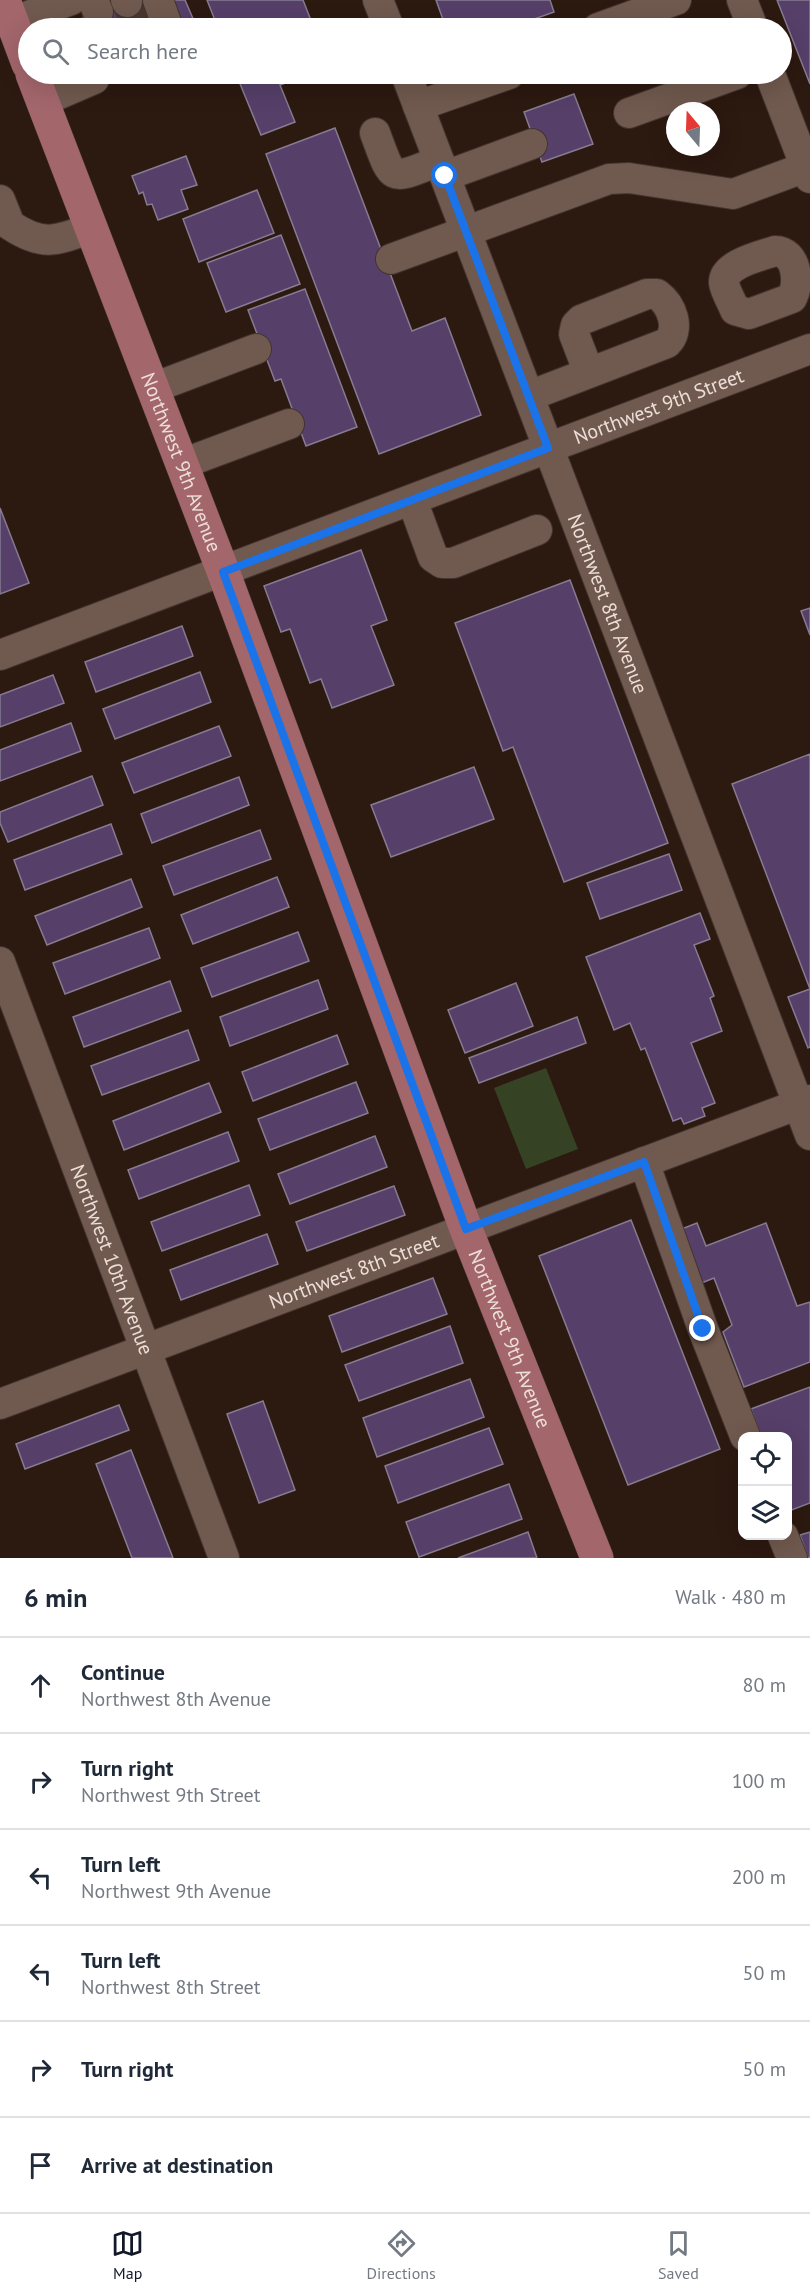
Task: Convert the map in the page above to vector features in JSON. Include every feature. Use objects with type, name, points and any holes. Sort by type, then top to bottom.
[{"type":"main road","points":[[8,11],[18,38]]},
{"type":"main road","name":"Northwest 9th Avenue","points":[[37,87],[223,572],[466,1229],[597,1558]]},
{"type":"street","points":[[158,0],[164,18]]},
{"type":"street","points":[[378,0],[384,18]]},
{"type":"street","points":[[626,18],[676,0]]},
{"type":"street","points":[[742,0],[749,18]]},
{"type":"street","points":[[8,11],[80,7]]},
{"type":"street","points":[[37,87],[52,84]]},
{"type":"street","name":"Northwest 8th Avenue","points":[[410,84],[548,448],[804,1102],[810,1135]]},
{"type":"street","points":[[418,106],[481,84]]},
{"type":"street","points":[[629,113],[709,84]]},
{"type":"street","points":[[391,259],[609,179],[629,178],[733,194],[808,173],[774,84]]},
{"type":"street","points":[[375,133],[388,168],[393,174],[401,176],[442,169],[532,144]]},
{"type":"street","points":[[0,200],[10,225],[33,237],[60,240],[91,228]]},
{"type":"street","points":[[153,388],[256,349]]},
{"type":"street","name":"Northwest 9th Street","points":[[0,655],[810,349]]},
{"type":"street","points":[[528,396],[589,373]]},
{"type":"street","points":[[182,464],[289,424]]},
{"type":"street","points":[[412,500],[433,557],[442,563],[453,563],[537,530]]},
{"type":"street","name":"Northwest 10th Avenue","points":[[0,962],[224,1558]]},
{"type":"street","name":"Northwest 8th Street","points":[[0,1404],[804,1102]]},
{"type":"street","points":[[644,1162],[703,1329],[743,1432]]},
{"type":"street","points":[[785,1540],[792,1558]]},
{"type":"green space","points":[[546,1068],[578,1149],[526,1169],[494,1088]]},
{"type":"building","points":[[131,0],[153,0],[160,18],[83,18]]},
{"type":"building","points":[[165,0],[185,0],[193,18],[173,18]]},
{"type":"building","points":[[207,0],[303,0],[310,18],[214,18]]},
{"type":"building","points":[[436,0],[550,0],[554,12],[537,18],[442,18]]},
{"type":"building","points":[[777,0],[810,0],[810,84],[792,38],[792,18],[784,18]]},
{"type":"building","points":[[240,84],[283,84],[280,85],[295,122],[261,135]]},
{"type":"building","points":[[574,94],[593,144],[542,162],[524,112]]},
{"type":"building","points":[[335,128],[412,331],[445,318],[481,415],[379,454],[266,154]]},
{"type":"building","points":[[186,156],[197,185],[181,190],[188,209],[158,220],[152,204],[147,205],[143,192],[139,194],[132,176]]},
{"type":"building","points":[[257,190],[274,233],[199,262],[183,219]]},
{"type":"building","points":[[281,235],[300,284],[226,312],[207,263]]},
{"type":"building","points":[[305,289],[357,427],[306,446],[281,379],[275,381],[248,310]]},
{"type":"building","points":[[0,508],[29,583],[0,594]]},
{"type":"building","points":[[361,550],[387,620],[371,626],[394,685],[332,708],[321,679],[310,683],[290,629],[281,632],[264,586]]},
{"type":"building","points":[[570,580],[668,843],[564,882],[513,747],[503,751],[455,623]]},
{"type":"building","points":[[810,608],[810,635],[801,611]]},
{"type":"building","points":[[182,626],[193,656],[96,692],[85,662]]},
{"type":"building","points":[[200,672],[211,702],[115,739],[103,709]]},
{"type":"building","points":[[53,675],[64,703],[0,727],[0,695]]},
{"type":"building","points":[[71,723],[81,751],[0,781],[0,750]]},
{"type":"building","points":[[219,726],[231,756],[134,793],[122,763]]},
{"type":"building","points":[[810,754],[810,989],[732,784]]},
{"type":"building","points":[[474,767],[494,819],[391,857],[371,805]]},
{"type":"building","points":[[92,776],[103,805],[8,842],[0,823],[0,812]]},
{"type":"building","points":[[239,777],[249,805],[152,843],[141,814]]},
{"type":"building","points":[[111,824],[122,854],[25,890],[14,860]]},
{"type":"building","points":[[260,830],[271,859],[174,895],[163,866]]},
{"type":"building","points":[[669,854],[682,890],[600,919],[587,883]]},
{"type":"building","points":[[277,877],[289,907],[193,944],[181,915]]},
{"type":"building","points":[[131,879],[142,907],[47,945],[35,916]]},
{"type":"building","points":[[700,913],[710,939],[694,945],[714,996],[710,998],[722,1031],[691,1043],[715,1103],[702,1108],[705,1116],[684,1124],[681,1118],[673,1121],[645,1048],[641,1050],[630,1023],[614,1030],[586,957]]},
{"type":"building","points":[[149,928],[160,958],[65,994],[53,963]]},
{"type":"building","points":[[298,932],[309,961],[212,997],[201,968]]},
{"type":"building","points":[[318,980],[328,1009],[230,1046],[220,1017]]},
{"type":"building","points":[[170,981],[181,1011],[84,1047],[73,1017]]},
{"type":"building","points":[[516,983],[533,1026],[465,1053],[448,1010]]},
{"type":"building","points":[[810,989],[810,1047],[808,1048],[788,997]]},
{"type":"building","points":[[577,1017],[586,1043],[479,1083],[469,1058]]},
{"type":"building","points":[[188,1030],[199,1060],[102,1095],[91,1066]]},
{"type":"building","points":[[337,1035],[348,1064],[253,1101],[242,1072]]},
{"type":"building","points":[[356,1082],[368,1113],[270,1150],[258,1119]]},
{"type":"building","points":[[209,1083],[221,1112],[124,1150],[113,1121]]},
{"type":"building","points":[[228,1132],[239,1161],[139,1199],[128,1170]]},
{"type":"building","points":[[375,1136],[387,1167],[290,1204],[278,1174]]},
{"type":"building","points":[[249,1185],[260,1215],[162,1251],[151,1222]]},
{"type":"building","points":[[394,1186],[405,1215],[307,1251],[296,1222]]},
{"type":"building","points":[[631,1220],[720,1449],[628,1485],[539,1256]]},
{"type":"building","points":[[697,1223],[706,1246],[766,1223],[797,1306],[810,1302],[810,1362],[744,1387],[723,1332],[732,1325],[714,1278],[694,1286],[674,1232]]},
{"type":"building","points":[[267,1234],[278,1264],[181,1300],[170,1270]]},
{"type":"building","points":[[433,1278],[447,1314],[342,1352],[329,1316]]},
{"type":"building","points":[[450,1326],[463,1363],[359,1401],[345,1365]]},
{"type":"building","points":[[470,1379],[484,1417],[377,1457],[363,1418]]},
{"type":"building","points":[[810,1387],[810,1503],[792,1510],[792,1432],[760,1432],[751,1409]]},
{"type":"building","points":[[263,1401],[295,1490],[259,1503],[227,1414]]},
{"type":"building","points":[[119,1405],[129,1430],[25,1469],[16,1444]]},
{"type":"building","points":[[489,1428],[503,1464],[398,1503],[385,1466]]},
{"type":"building","points":[[131,1450],[173,1558],[132,1558],[96,1464]]},
{"type":"building","points":[[509,1484],[522,1519],[419,1557],[406,1522]]},
{"type":"building","points":[[528,1532],[537,1558],[458,1558]]},
{"type":"building","points":[[810,1532],[810,1558],[808,1558],[800,1535]]},
{"type":"tunnel","points":[[127,2],[133,18]]},
{"type":"route","points":[[445,176],[548,448],[223,572],[466,1229],[644,1162],[703,1329]]}]
